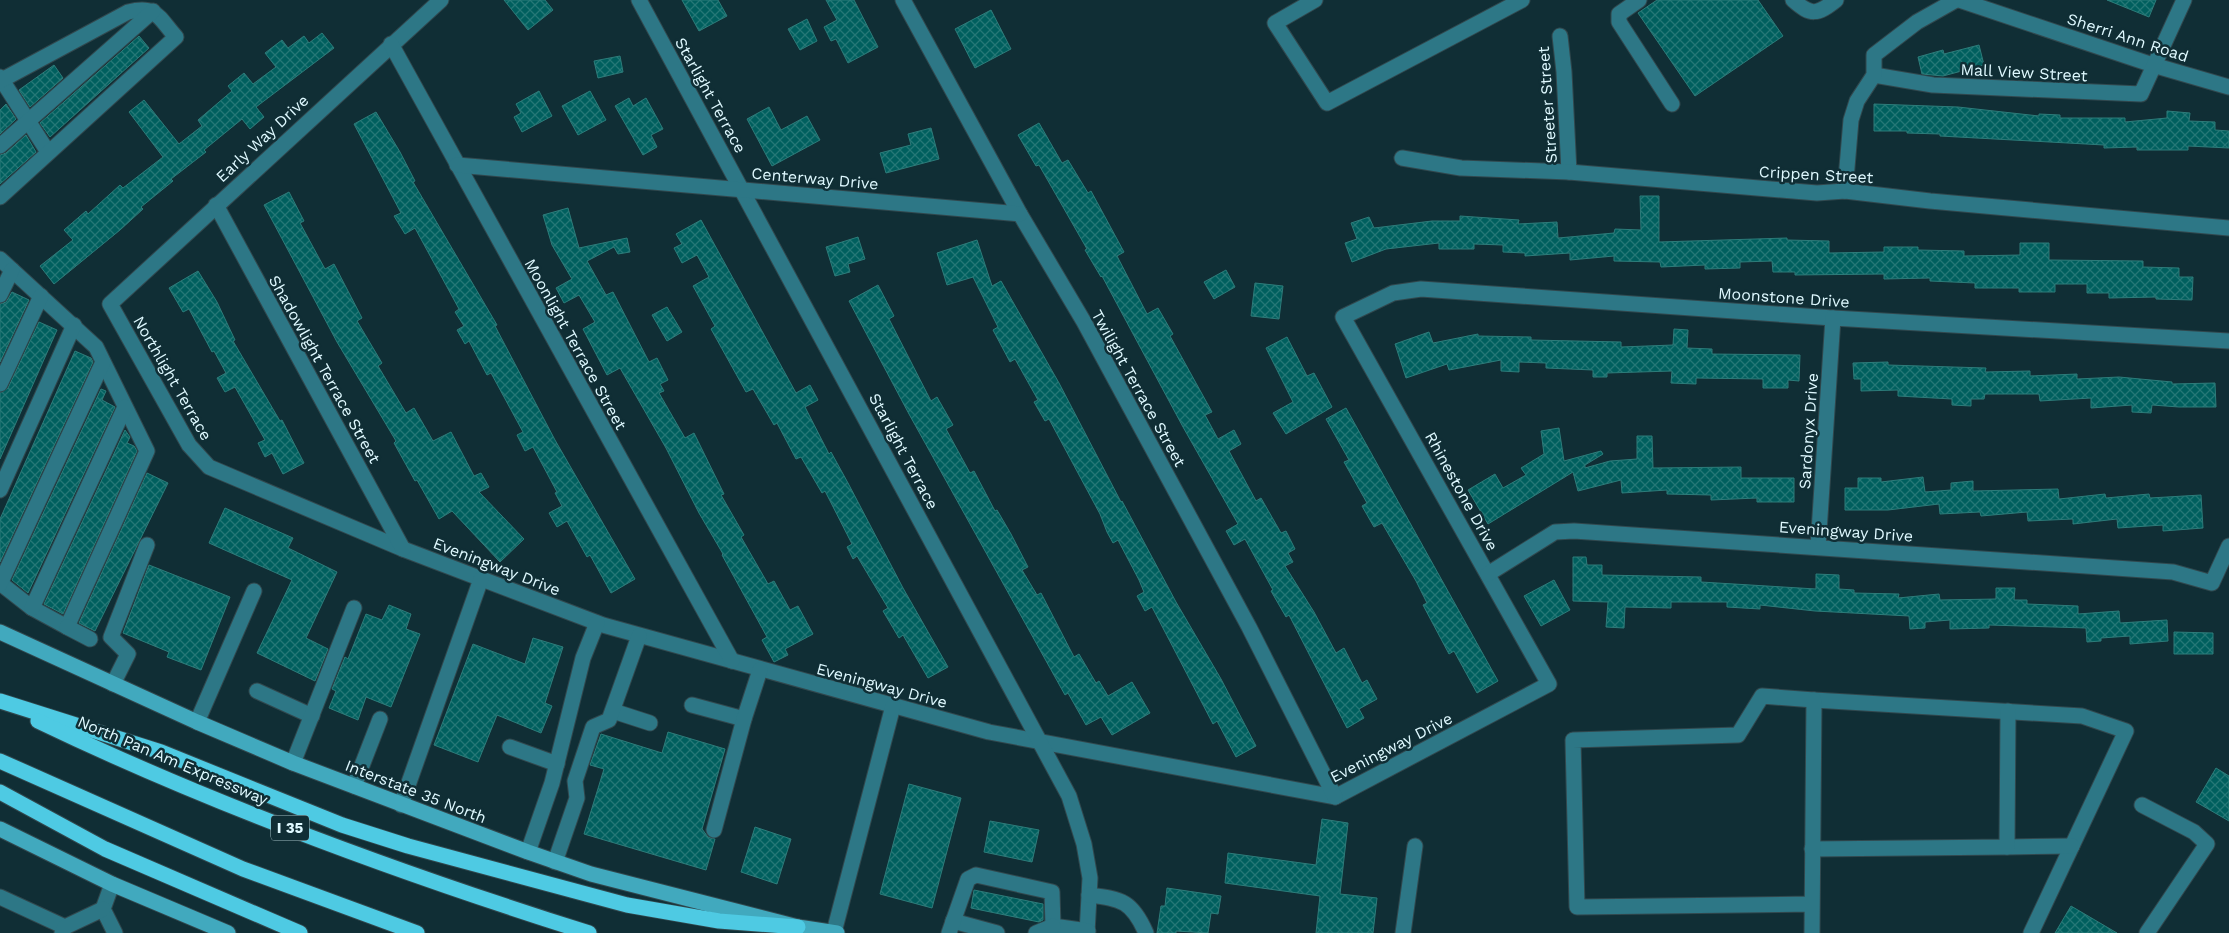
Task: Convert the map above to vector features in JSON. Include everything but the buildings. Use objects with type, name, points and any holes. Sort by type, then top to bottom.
[{"type":"highway","points":[[0,701],[161,752],[342,825],[408,846],[627,904],[719,921],[798,927]]},
{"type":"highway","name":"North Pan Am Expressway","points":[[0,701],[74,738],[219,800],[493,903],[589,933]]},
{"type":"highway","points":[[0,761],[243,868],[417,933]]},
{"type":"highway","points":[[0,792],[104,849],[300,933]]},
{"type":"main road","name":"Interstate 35 North","points":[[0,632],[197,722],[293,763],[555,862],[591,874],[798,927],[836,933]]},
{"type":"main road","points":[[0,829],[112,884],[222,932]]},
{"type":"street","name":"Early Way Drive","points":[[110,304],[441,0]]},
{"type":"street","name":"Starlight Terrace","points":[[639,0],[1069,796],[1079,828],[1090,878],[1088,932]]},
{"type":"street","name":"Twilight Terrace Street","points":[[903,0],[1020,214],[1103,357],[1249,627],[1335,797]]},
{"type":"street","points":[[1315,0],[1275,23],[1327,102],[1522,0]]},
{"type":"street","points":[[1639,0],[1619,14],[1619,22],[1672,104]]},
{"type":"street","points":[[1793,0],[1803,9],[1813,12],[1822,11],[1836,0]]},
{"type":"street","points":[[1845,191],[1851,120],[1857,101],[1874,75],[1874,55],[1917,22],[1958,0]]},
{"type":"street","name":"Sherri Ann Road","points":[[1958,0],[2153,65],[2229,87]]},
{"type":"street","points":[[2153,65],[2184,0]]},
{"type":"street","points":[[0,197],[176,37],[152,11],[143,8],[128,12],[0,79],[48,152]]},
{"type":"street","points":[[0,146],[152,11]]},
{"type":"street","name":"Streeter Street","points":[[1560,36],[1564,72],[1569,172]]},
{"type":"street","name":"Moonlight Terrace Street","points":[[391,44],[732,661]]},
{"type":"street","name":"Mall View Street","points":[[1874,75],[1933,86],[2141,94],[2153,65]]},
{"type":"street","name":"Crippen Street","points":[[1402,158],[1461,168],[1569,172],[1817,193],[1845,191],[1930,201],[2229,228]]},
{"type":"street","name":"Centerway Drive","points":[[457,165],[1020,214]]},
{"type":"street","name":"Shadowlight Terrace Street","points":[[216,205],[403,549]]},
{"type":"street","points":[[0,259],[96,347],[147,451],[67,627]]},
{"type":"street","points":[[0,295],[12,270]]},
{"type":"street","name":"Moonstone Drive","points":[[1343,317],[1393,293],[1421,289],[1833,318],[2229,341]]},
{"type":"street","points":[[0,384],[41,296]]},
{"type":"street","name":"Northlight Terrace","points":[[110,304],[189,445],[209,467]]},
{"type":"street","name":"Rhinestone Drive","points":[[1343,317],[1549,684]]},
{"type":"street","name":"Sardonyx Drive","points":[[1818,547],[1833,318]]},
{"type":"street","points":[[0,490],[74,325]]},
{"type":"street","points":[[90,639],[32,608],[0,583],[103,362]]},
{"type":"street","points":[[32,608],[125,407]]},
{"type":"street","name":"Eveningway Drive","points":[[209,467],[403,549],[597,623],[640,636],[989,732],[1335,797],[1549,684]]},
{"type":"street","name":"Eveningway Drive","points":[[1488,574],[1555,532],[1574,531],[2173,572],[2212,583],[2229,546]]},
{"type":"street","points":[[113,684],[128,654],[111,637],[147,545]]},
{"type":"street","points":[[401,805],[481,579]]},
{"type":"street","points":[[197,722],[254,591]]},
{"type":"street","points":[[293,763],[354,608]]},
{"type":"street","points":[[528,852],[557,764],[583,658],[597,623]]},
{"type":"street","points":[[555,862],[577,798],[575,781],[593,727],[609,720],[640,636]]},
{"type":"street","points":[[714,830],[744,719],[760,670]]},
{"type":"street","points":[[257,691],[312,716]]},
{"type":"street","points":[[1812,904],[1577,907],[1573,740],[1738,735],[1762,696],[2082,716],[2126,731],[2031,933]]},
{"type":"street","points":[[1812,933],[1814,700]]},
{"type":"street","points":[[692,705],[744,719]]},
{"type":"street","points":[[836,933],[893,706]]},
{"type":"street","points":[[613,711],[650,723]]},
{"type":"street","points":[[2007,847],[2008,711]]},
{"type":"street","points":[[354,786],[380,719]]},
{"type":"street","points":[[510,747],[557,764]]},
{"type":"street","points":[[2142,805],[2194,832],[2207,844],[2147,933]]},
{"type":"street","points":[[1403,933],[1415,846]]},
{"type":"street","points":[[1812,849],[2072,846]]},
{"type":"street","points":[[997,933],[951,927],[968,879],[976,876],[1052,892],[1053,926]]},
{"type":"street","points":[[112,884],[104,909],[115,933]]},
{"type":"street","points":[[1089,895],[1117,898],[1129,906],[1146,933]]},
{"type":"street","points":[[0,897],[64,930],[104,909]]},
{"type":"street","points":[[1036,933],[1053,926],[1088,932]]}]
